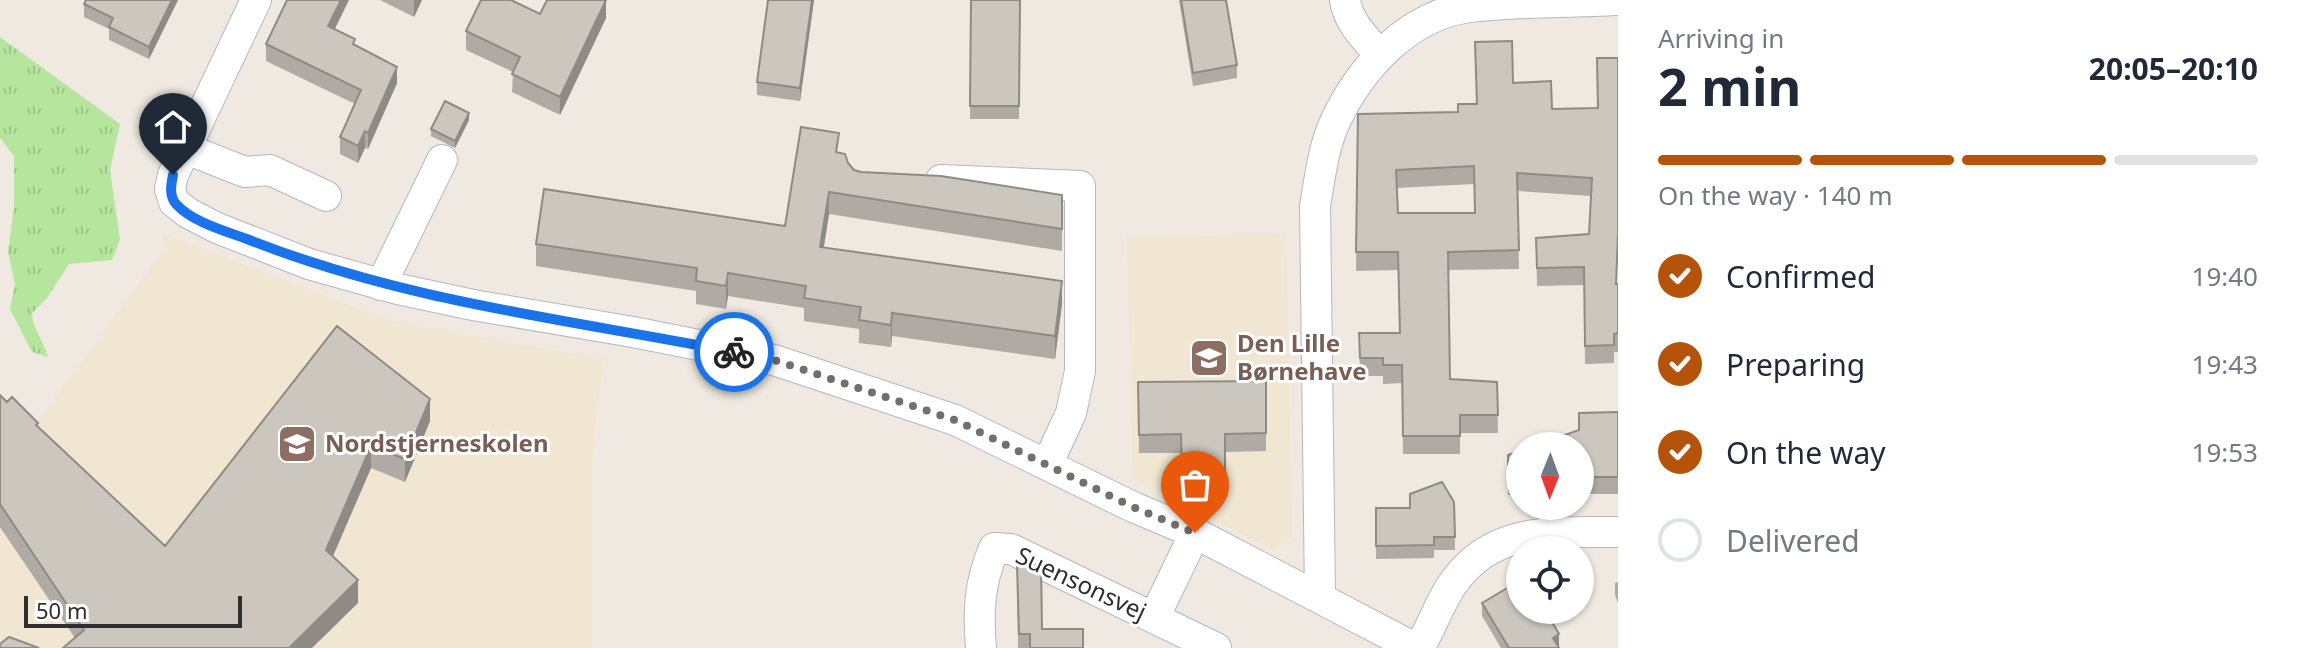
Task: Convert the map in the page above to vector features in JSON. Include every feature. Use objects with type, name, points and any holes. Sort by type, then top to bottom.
[{"type":"street","points":[[256,0],[184,148],[170,189],[174,202],[188,213],[217,228],[309,264],[381,285],[473,305],[774,360],[955,420],[1133,507],[1195,533],[1417,648],[1453,583],[1475,558],[1503,541],[1535,533],[1618,532]]},
{"type":"street","points":[[1345,0],[1346,9],[1360,33],[1379,54]]},
{"type":"street","points":[[1320,597],[1315,206],[1322,164],[1334,124],[1351,93],[1379,54],[1408,31],[1435,18],[1467,7],[1618,0]]},
{"type":"street","points":[[184,148],[245,172],[270,170],[326,196]]},
{"type":"street","points":[[381,285],[442,160]]},
{"type":"street","points":[[910,179],[1080,186],[1080,371],[1071,413],[1047,465]]},
{"type":"street","points":[[1154,618],[1195,533]]},
{"type":"street","name":"Suensonsvej","points":[[981,648],[978,607],[983,575],[994,548],[1011,549],[1216,648]]},
{"type":"shaded area","name":"Nordstjerneskolen","points":[[164,234],[388,320],[603,359],[592,457],[592,648],[0,648],[0,432],[31,430],[162,252]]},
{"type":"shaded area","name":"Den Lille Børnehave","points":[[1286,234],[1292,536],[1274,551],[1133,478],[1127,237]]},
{"type":"green space","points":[[0,37],[120,124],[110,170],[120,240],[112,260],[69,264],[47,298],[32,313],[48,357],[32,352],[10,309],[15,284],[8,252],[14,208],[14,156],[0,138]]},
{"type":"building","points":[[86,0],[172,0],[149,47],[109,27],[113,18],[84,4]]},
{"type":"building","points":[[287,0],[341,0],[328,26],[355,39],[353,44],[397,67],[368,133],[365,131],[358,146],[340,137],[361,90],[266,44]]},
{"type":"building","points":[[481,0],[511,0],[540,14],[547,0],[606,0],[560,97],[512,74],[520,57],[466,31]]},
{"type":"building","points":[[768,0],[812,0],[800,88],[757,82]]},
{"type":"building","points":[[971,0],[1020,0],[1019,106],[970,106]]},
{"type":"building","points":[[1181,0],[1226,0],[1237,65],[1193,73]]},
{"type":"building","points":[[1512,41],[1513,83],[1551,81],[1552,109],[1598,108],[1597,58],[1618,58],[1618,333],[1614,334],[1614,345],[1585,346],[1584,267],[1537,268],[1536,238],[1589,234],[1592,178],[1517,173],[1519,250],[1448,252],[1450,379],[1497,382],[1498,415],[1460,415],[1460,436],[1403,436],[1402,365],[1383,365],[1383,358],[1360,358],[1359,333],[1400,333],[1398,252],[1356,252],[1358,114],[1458,112],[1458,104],[1477,104],[1475,42]],"holes":[[[1474,166],[1475,213],[1398,213],[1396,170]]]},
{"type":"building","points":[[445,101],[469,113],[455,141],[431,129]]},
{"type":"building","points":[[801,127],[839,133],[836,152],[845,154],[854,170],[861,172],[941,176],[1062,195],[1062,229],[829,192],[820,247],[1062,281],[1055,336],[892,313],[891,325],[859,320],[861,307],[804,298],[806,286],[728,273],[726,286],[696,281],[697,268],[536,244],[544,189],[785,226]]},
{"type":"building","points":[[337,326],[430,399],[405,459],[371,446],[326,550],[358,580],[289,648],[63,648],[84,630],[0,504],[0,395],[7,402],[12,397],[38,423],[36,425],[165,546]]},
{"type":"building","points":[[1266,381],[1266,433],[1225,434],[1225,476],[1182,477],[1181,434],[1139,435],[1138,382]]},
{"type":"building","points":[[1618,412],[1618,477],[1594,477],[1594,432],[1573,432],[1579,430],[1579,413]]},
{"type":"building","points":[[1442,482],[1454,502],[1455,537],[1434,537],[1434,545],[1376,546],[1376,508],[1410,508],[1410,494]]},
{"type":"building","points":[[1041,564],[1042,629],[1083,629],[1083,648],[1030,648],[1030,634],[1019,634],[1017,565]]},
{"type":"building","points":[[1506,589],[1506,624],[1553,624],[1559,634],[1553,638],[1559,648],[1509,648],[1482,603]]},
{"type":"building","points":[[9,637],[39,648],[0,648],[0,644]]},
{"type":"way so far","points":[[734,352],[774,360],[955,420],[1133,507],[1195,533]]},
{"type":"place","name":"Den Lille Børnehave","points":[[1209,358]]},
{"type":"place","name":"Nordstjerneskolen","points":[[297,444]]},
{"type":"route","points":[[173,175],[170,189],[174,202],[188,213],[217,228],[309,264],[398,289],[473,305],[734,352]]}]
